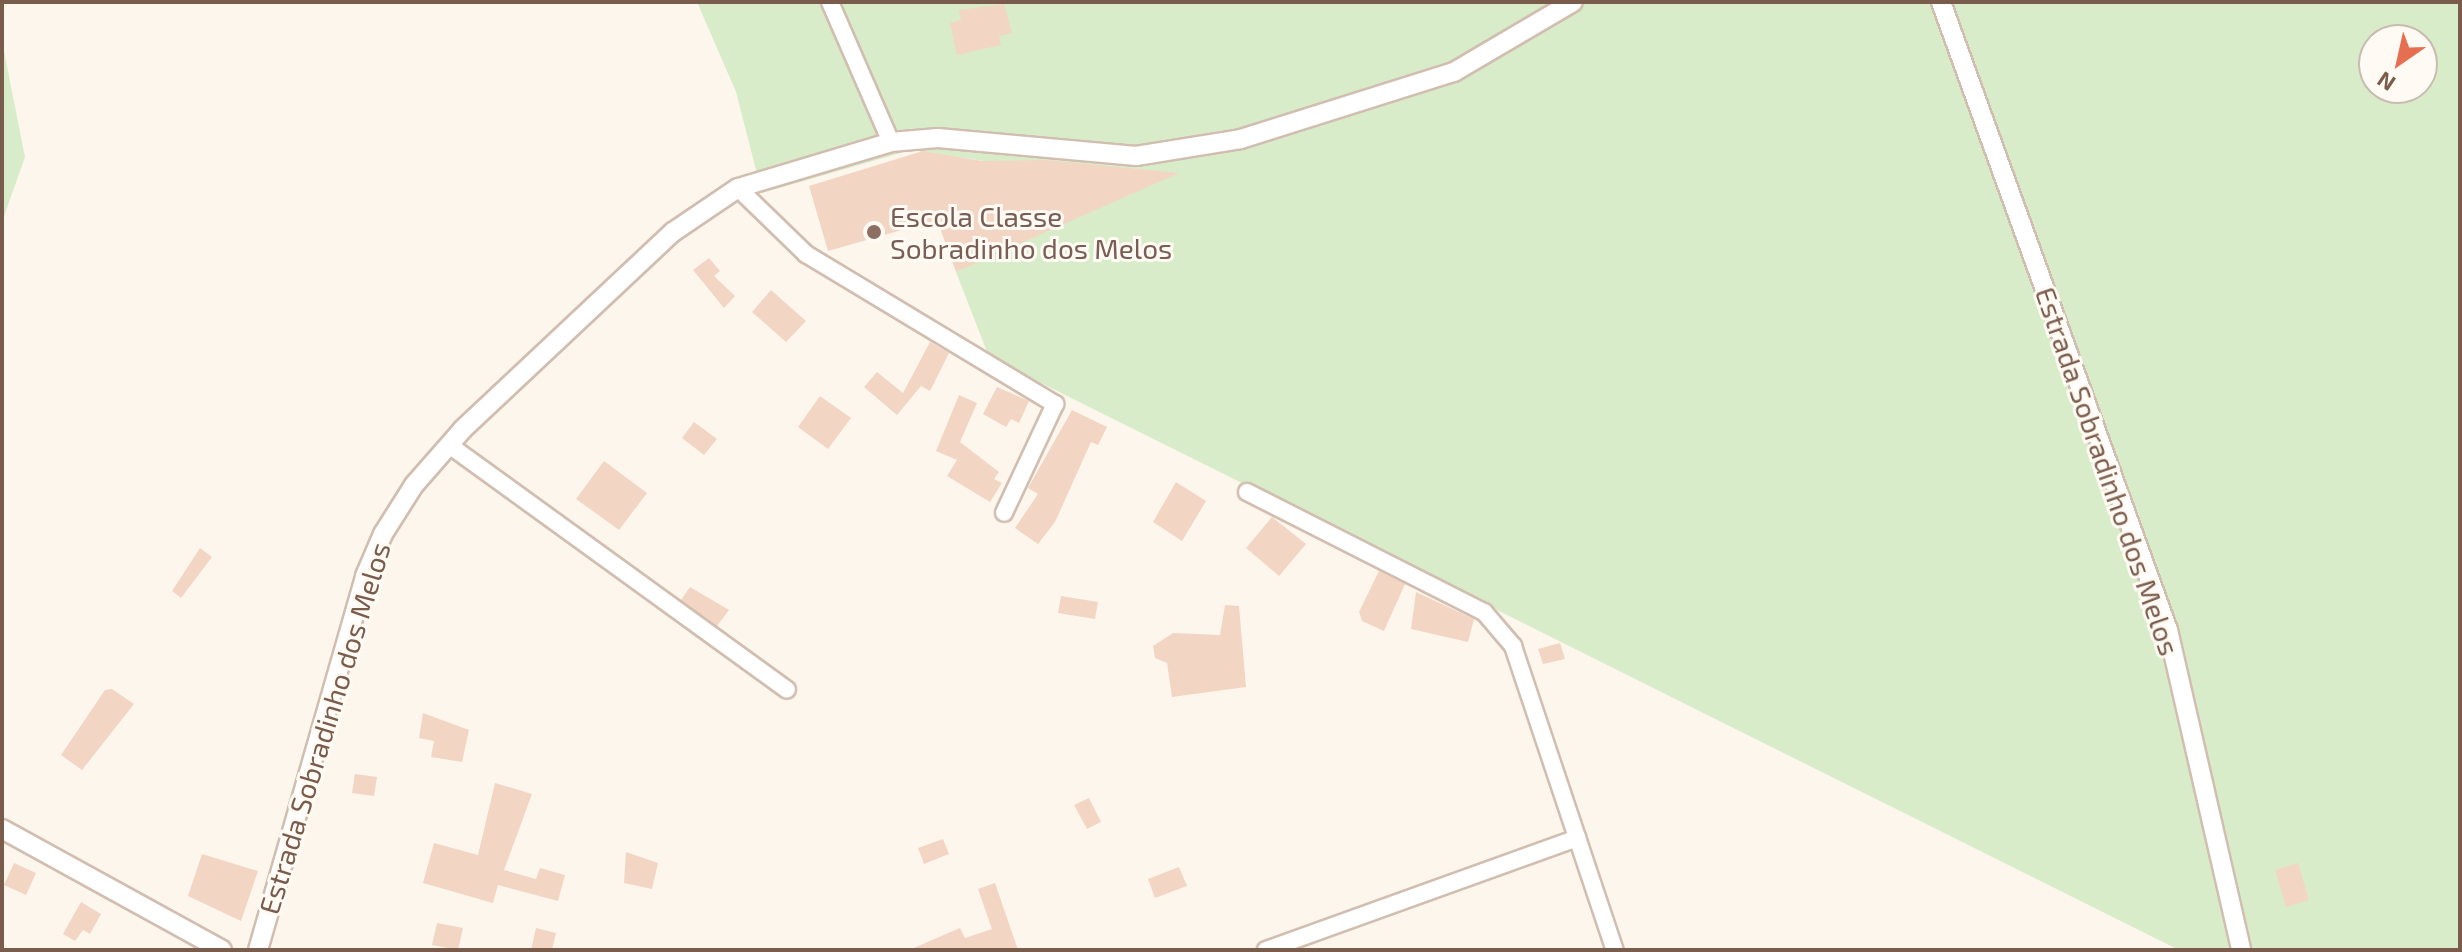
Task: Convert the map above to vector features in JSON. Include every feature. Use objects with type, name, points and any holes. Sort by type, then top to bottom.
[{"type":"street","points":[[830,2],[891,142]]},
{"type":"street","name":"Estrada Sobradinho dos Melos","points":[[258,950],[365,576],[414,485],[449,445],[673,232],[738,188],[891,142],[938,138],[1085,154],[1174,153],[1356,107],[1454,72],[1573,2]]},
{"type":"street","name":"Estrada Sobradinho dos Melos","points":[[1941,2],[2168,630],[2241,950]]},
{"type":"street","points":[[738,188],[806,254],[1055,404],[1004,513]]},
{"type":"street","points":[[449,445],[787,690]]},
{"type":"street","points":[[1247,492],[1484,612],[1513,646],[1615,950]]},
{"type":"street","points":[[2,829],[222,950]]},
{"type":"street","points":[[1266,950],[1577,838]]},
{"type":"green space","points":[[697,2],[2460,2],[2460,950],[2179,950],[989,357],[956,272],[998,249],[984,161],[911,150],[762,193],[736,92]]},
{"type":"green space","points":[[2,41],[25,157],[2,222]]},
{"type":"building","points":[[1004,4],[1012,33],[999,36],[1001,45],[957,55],[950,23],[961,20],[959,10]]},
{"type":"building","points":[[923,151],[982,161],[1046,160],[1179,173],[956,272],[937,220],[828,251],[809,186]]},
{"type":"building","points":[[709,258],[720,271],[714,276],[735,296],[724,308],[693,270]]},
{"type":"building","points":[[771,290],[806,321],[786,342],[752,312]]},
{"type":"building","points":[[930,342],[949,353],[930,391],[921,386],[897,415],[864,387],[877,372],[903,393]]},
{"type":"building","points":[[997,387],[1029,401],[1019,423],[1011,419],[1006,427],[983,414]]},
{"type":"building","points":[[959,395],[977,403],[960,442],[999,472],[994,479],[1002,483],[990,502],[947,476],[957,460],[936,451]]},
{"type":"building","points":[[820,396],[851,418],[828,449],[798,427]]},
{"type":"building","points":[[1072,410],[1107,427],[1098,445],[1091,442],[1055,522],[1038,544],[1015,528],[1038,494],[1028,488]]},
{"type":"building","points":[[694,422],[717,439],[704,455],[682,438]]},
{"type":"building","points":[[604,461],[647,493],[619,530],[576,499]]},
{"type":"building","points":[[1176,482],[1206,501],[1182,541],[1153,522]]},
{"type":"building","points":[[1272,517],[1306,544],[1279,576],[1246,548]]},
{"type":"building","points":[[200,548],[212,557],[181,598],[172,591]]},
{"type":"building","points":[[1379,571],[1405,584],[1384,631],[1362,621],[1359,612]]},
{"type":"building","points":[[690,587],[729,610],[717,626],[681,600]]},
{"type":"building","points":[[1416,592],[1474,619],[1468,642],[1411,629]]},
{"type":"building","points":[[1061,596],[1098,602],[1095,619],[1058,613]]},
{"type":"building","points":[[1225,605],[1239,606],[1246,687],[1172,697],[1167,663],[1155,658],[1153,646],[1173,633],[1220,635]]},
{"type":"building","points":[[1560,643],[1565,659],[1543,664],[1538,649]]},
{"type":"building","points":[[112,689],[134,704],[82,770],[61,755],[105,690]]},
{"type":"building","points":[[423,713],[469,730],[462,762],[431,757],[434,741],[419,738]]},
{"type":"building","points":[[355,774],[377,777],[374,796],[352,793]]},
{"type":"building","points":[[495,783],[532,794],[504,870],[536,879],[540,868],[565,875],[558,901],[498,885],[493,903],[423,883],[434,843],[478,855]]},
{"type":"building","points":[[1089,798],[1101,822],[1087,829],[1074,805]]},
{"type":"building","points":[[943,839],[949,854],[924,864],[918,848]]},
{"type":"building","points":[[626,852],[658,863],[652,889],[624,883]]},
{"type":"building","points":[[202,854],[258,871],[241,921],[188,896]]},
{"type":"building","points":[[14,863],[36,873],[26,895],[4,885]]},
{"type":"building","points":[[2298,863],[2309,900],[2286,907],[2275,870]]},
{"type":"building","points":[[1179,867],[1187,886],[1155,898],[1148,879]]},
{"type":"building","points":[[995,883],[1018,950],[909,950],[960,928],[965,938],[992,929],[978,889]]},
{"type":"building","points":[[81,902],[101,914],[90,934],[83,930],[75,941],[63,934]]},
{"type":"building","points":[[437,923],[463,928],[458,950],[432,945]]},
{"type":"building","points":[[536,928],[556,933],[552,950],[531,950]]},
{"type":"place","name":"Escola Classe Sobradinho dos Melos","points":[[874,232]]}]
